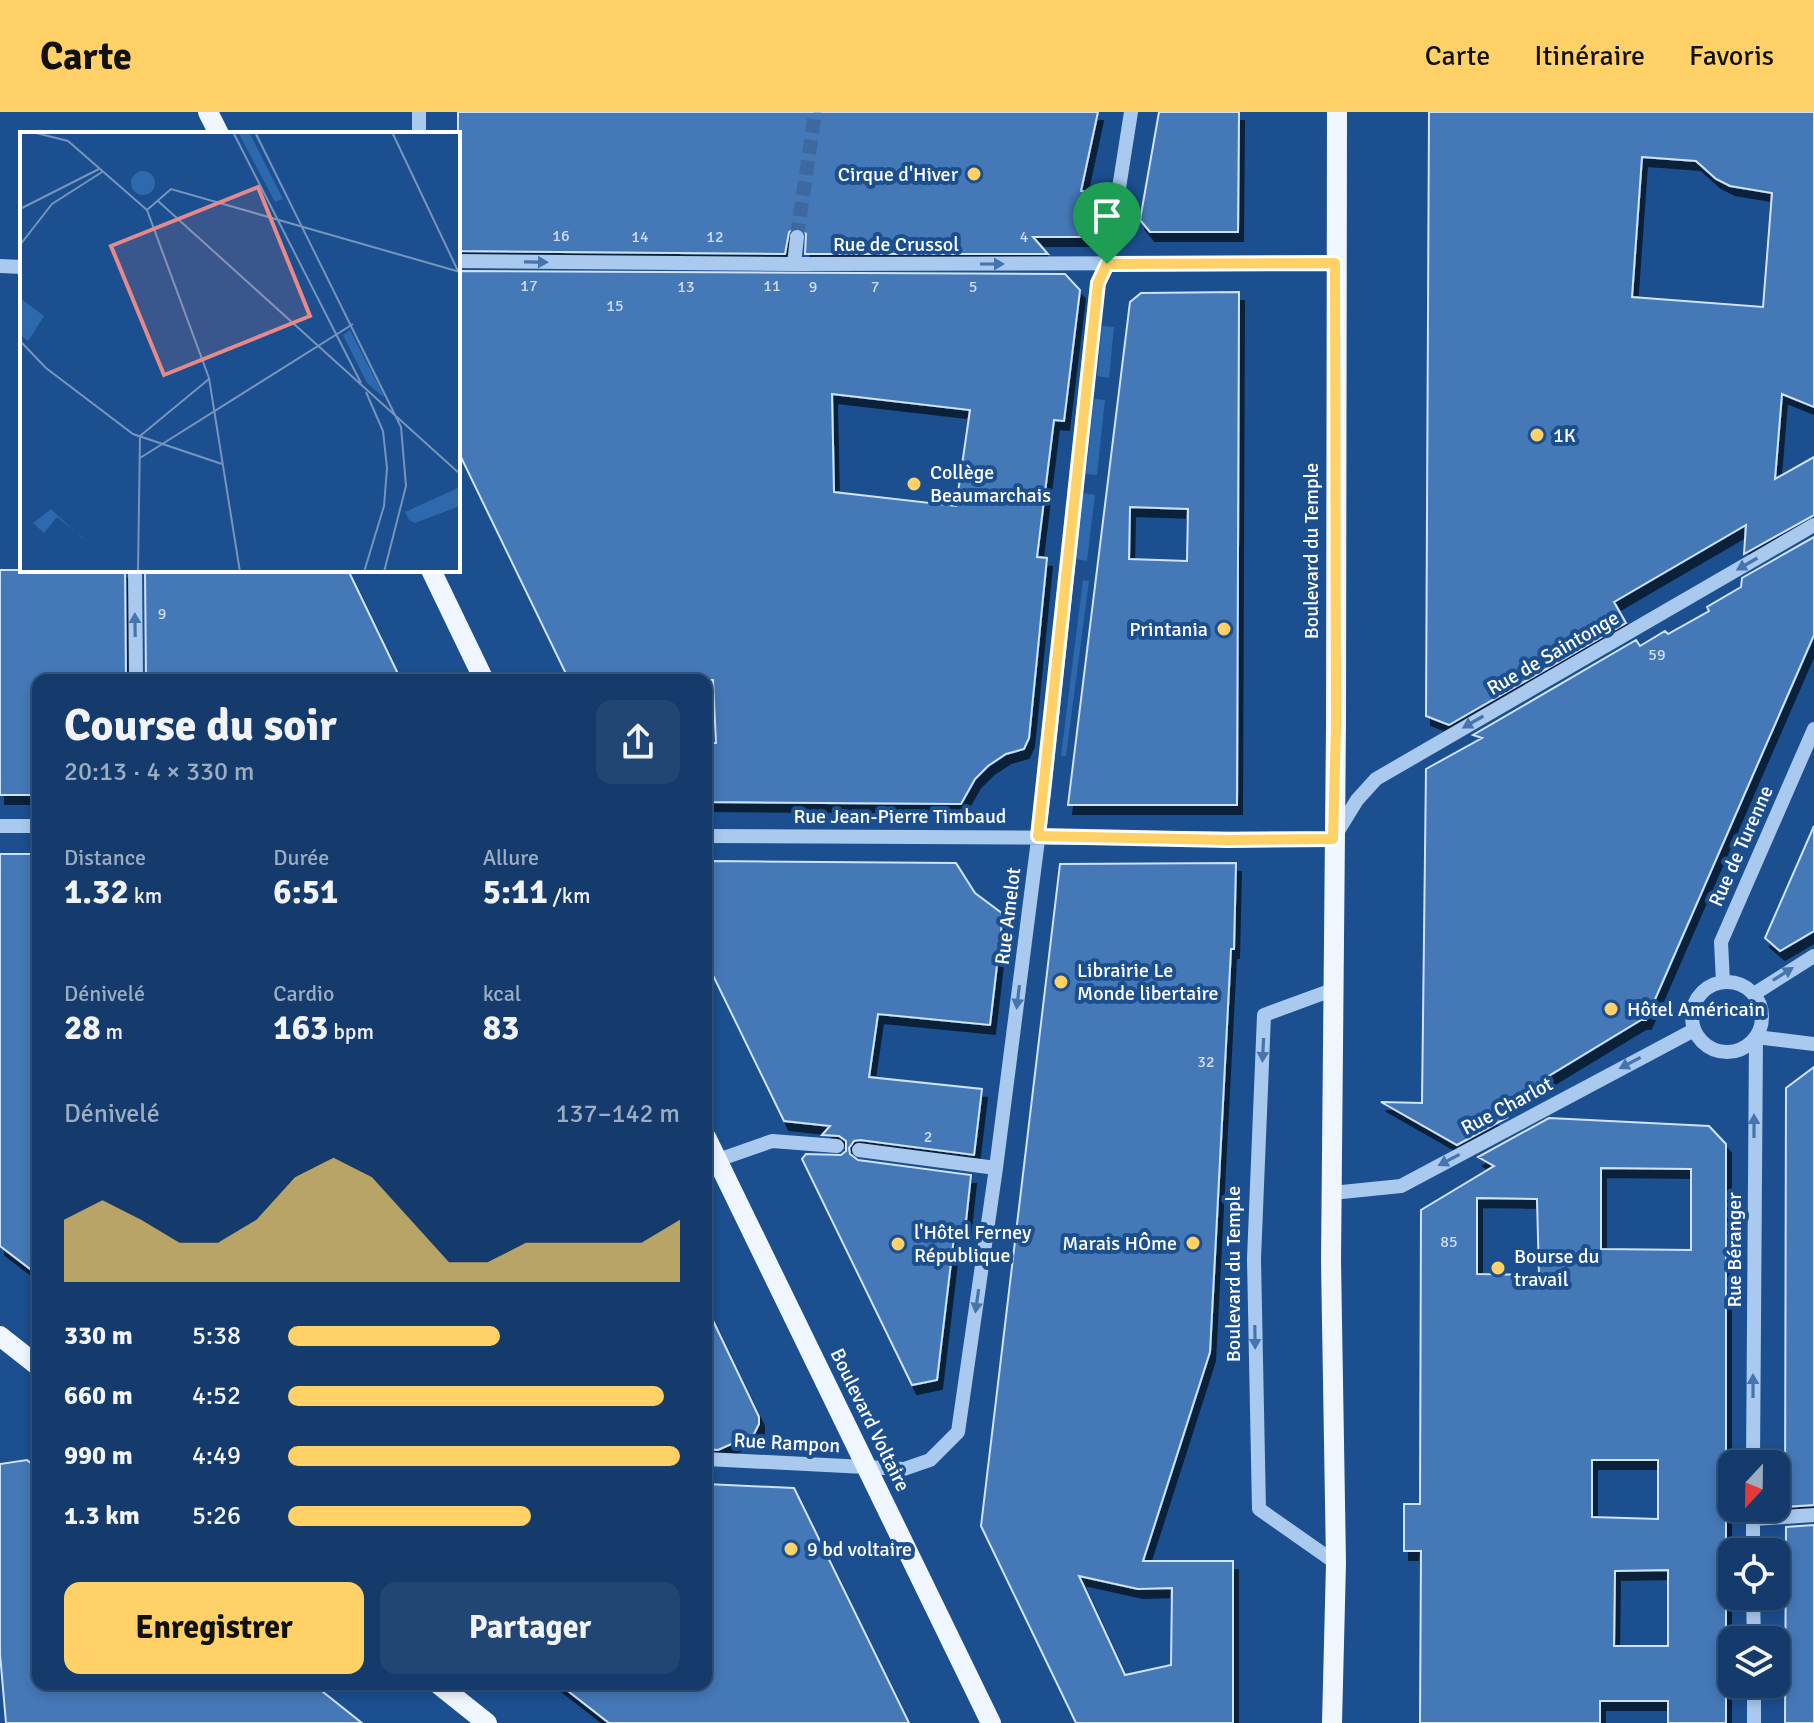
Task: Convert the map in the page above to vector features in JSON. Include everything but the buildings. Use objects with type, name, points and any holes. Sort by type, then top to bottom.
[{"type":"main road","points":[[208,112],[218,132]]},
{"type":"main road","name":"Boulevard du Temple","points":[[1332,1723],[1336,1563],[1332,990],[1336,725],[1337,112]]},
{"type":"main road","points":[[432,572],[481,674]]},
{"type":"main road","name":"Boulevard Voltaire","points":[[712,1148],[991,1723]]},
{"type":"main road","points":[[0,1336],[32,1361]]},
{"type":"main road","points":[[446,1690],[487,1723]]},
{"type":"street","name":"Rue Amelot","points":[[866,1467],[904,1469],[930,1460],[958,1432],[996,1168],[1038,836],[1098,283],[1107,264],[1131,112]]},
{"type":"street","points":[[794,264],[797,237]]},
{"type":"street","name":"Rue de Crussol","points":[[460,261],[1335,263]]},
{"type":"street","points":[[0,266],[20,267]]},
{"type":"street","name":"Rue de Saintonge","points":[[1333,839],[1357,800],[1376,779],[1814,525]]},
{"type":"street","points":[[135,572],[136,674]]},
{"type":"street","name":"Rue de Turenne","points":[[1723,982],[1721,942],[1814,729]]},
{"type":"street","points":[[0,826],[32,826]]},
{"type":"street","name":"Rue Jean-Pierre Timbaud","points":[[712,836],[1333,839]]},
{"type":"street","points":[[1754,994],[1814,956]]},
{"type":"street","points":[[1723,982],[1735,982],[1754,994],[1762,1015],[1756,1037],[1749,1045],[1728,1052],[1708,1046],[1694,1030],[1692,1009],[1704,990],[1723,982]]},
{"type":"street","name":"Boulevard du Temple","points":[[1332,990],[1264,1015],[1254,1259],[1259,1509],[1336,1563]]},
{"type":"street","name":"Rue Charlot","points":[[1332,1193],[1401,1186],[1694,1030]]},
{"type":"street","points":[[1756,1037],[1814,1044]]},
{"type":"street","name":"Rue Béranger","points":[[1753,1450],[1756,1037]]},
{"type":"street","points":[[718,1160],[772,1141],[837,1146]]},
{"type":"street","points":[[859,1150],[996,1168]]},
{"type":"street","name":"Rue Rampon","points":[[712,1459],[866,1467]]},
{"type":"street","points":[[1790,1514],[1814,1515]]},
{"type":"street","points":[[1754,1698],[1754,1723]]},
{"type":"shaded area","points":[[1102,326],[1114,327],[1109,378],[1097,376]]},
{"type":"shaded area","points":[[1094,399],[1105,400],[1097,475],[1086,474]]},
{"type":"shaded area","points":[[1083,493],[1095,495],[1087,561],[1075,559]]},
{"type":"shaded area","points":[[1083,580],[1089,581],[1066,756],[1061,756]]},
{"type":"tunnel","points":[[797,237],[815,112]]},
{"type":"place","name":"Cirque d'Hiver","points":[[974,174]]},
{"type":"place","name":"1K","points":[[1537,435]]},
{"type":"place","name":"Collège Beaumarchais","points":[[914,484]]},
{"type":"place","name":"Printania","points":[[1224,629]]},
{"type":"place","name":"Librairie Le Monde libertaire","points":[[1061,982]]},
{"type":"place","name":"Hôtel Américain","points":[[1611,1009]]},
{"type":"place","name":"Marais HÔme","points":[[1193,1243]]},
{"type":"place","name":"l'Hôtel Ferney République","points":[[898,1244]]},
{"type":"place","name":"Bourse du travail","points":[[1498,1268]]},
{"type":"place","name":"9 bd voltaire","points":[[791,1549]]},
{"type":"route","points":[[1335,263],[1336,725],[1333,839],[1038,836],[1098,283],[1107,264],[1335,263]]}]
